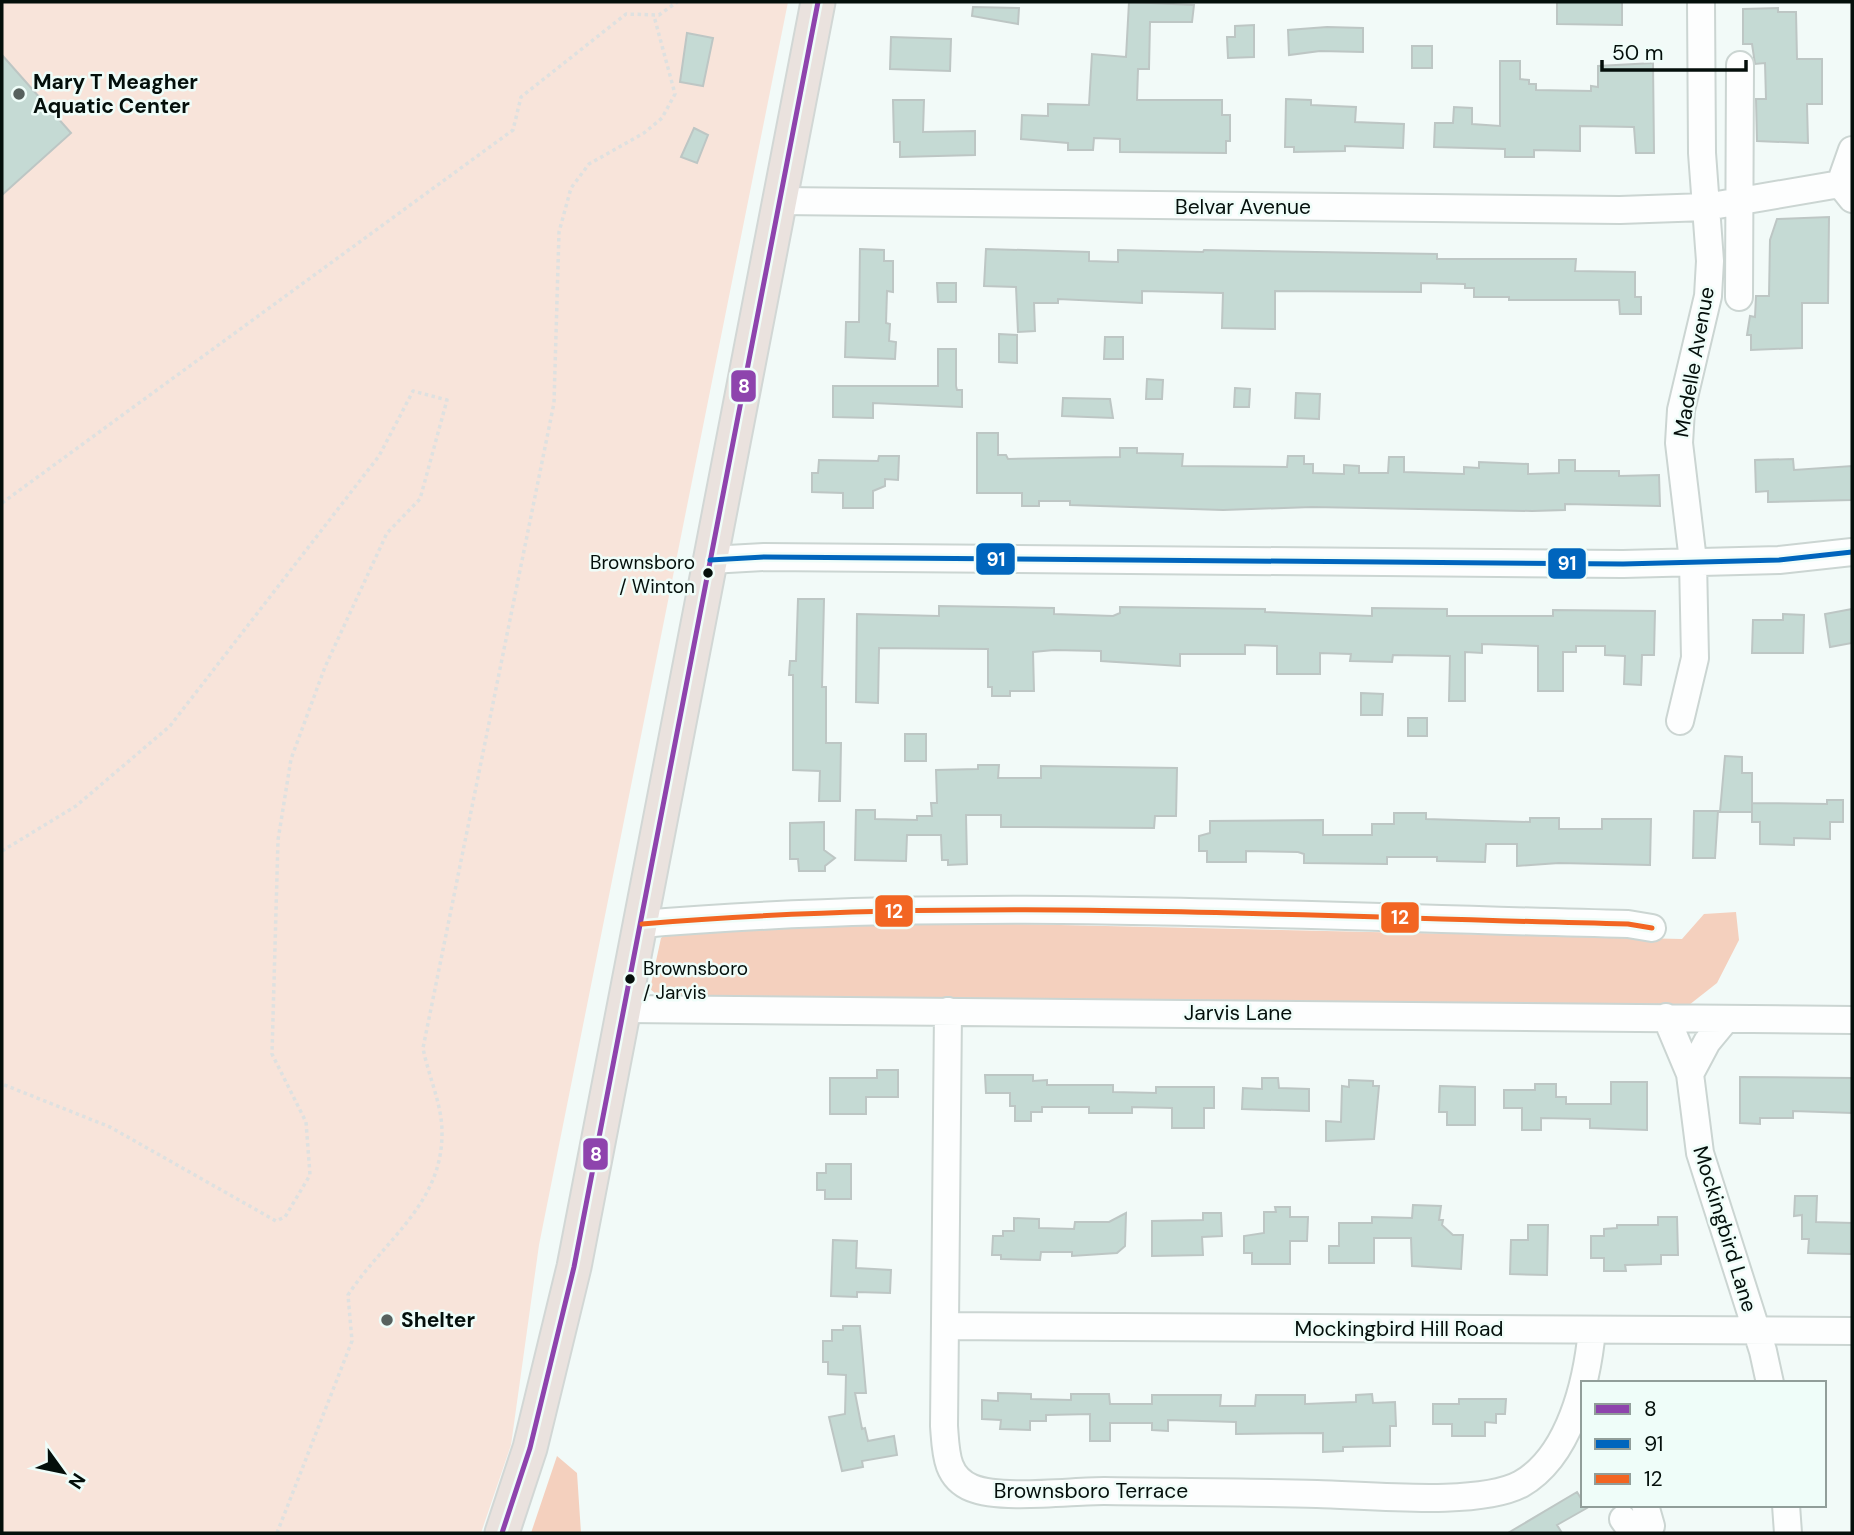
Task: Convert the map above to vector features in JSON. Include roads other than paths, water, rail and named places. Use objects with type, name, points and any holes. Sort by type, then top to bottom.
[{"type":"main road","points":[[502,1533],[530,1448],[558,1336],[642,923],[818,2]]},
{"type":"street","name":"Madelle Avenue","points":[[1679,721],[1695,658],[1693,561],[1679,443],[1681,410],[1708,296],[1701,2]]},
{"type":"street","points":[[1739,297],[1740,65]]},
{"type":"street","points":[[1846,191],[1852,150]]},
{"type":"street","name":"Belvar Avenue","points":[[779,201],[1620,211],[1706,207],[1739,201],[1846,191]]},
{"type":"street","points":[[710,560],[764,556],[1623,564],[1779,561],[1852,552]]},
{"type":"street","points":[[642,923],[893,912],[1042,911],[1628,924],[1653,928]]},
{"type":"street","name":"Jarvis Lane","points":[[625,1009],[1852,1020]]},
{"type":"street","name":"Brownsboro Terrace","points":[[948,1011],[946,1456],[952,1474],[962,1483],[983,1491],[1482,1495],[1522,1483],[1542,1467],[1559,1444],[1575,1433],[1581,1402]]},
{"type":"street","name":"Mockingbird Lane","points":[[1666,1017],[1690,1074],[1700,1153],[1757,1331],[1770,1381]]},
{"type":"street","points":[[1690,1074],[1707,1042],[1726,1019]]},
{"type":"street","name":"Mockingbird Hill Road","points":[[945,1326],[1852,1331]]},
{"type":"street","name":"Brownsboro Terrace","points":[[1585,1381],[1592,1330]]},
{"type":"street","points":[[1786,1507],[1788,1533]]},
{"type":"street","points":[[1634,1519],[1651,1526],[1647,1533]]},
{"type":"place","name":"Mary T Meagher Aquatic Center","points":[[19,94]]},
{"type":"place","name":"Brownsboro / Winton","points":[[708,573]]},
{"type":"place","name":"Brownsboro / Jarvis","points":[[630,979]]},
{"type":"place","name":"Shelter","points":[[387,1320]]}]
